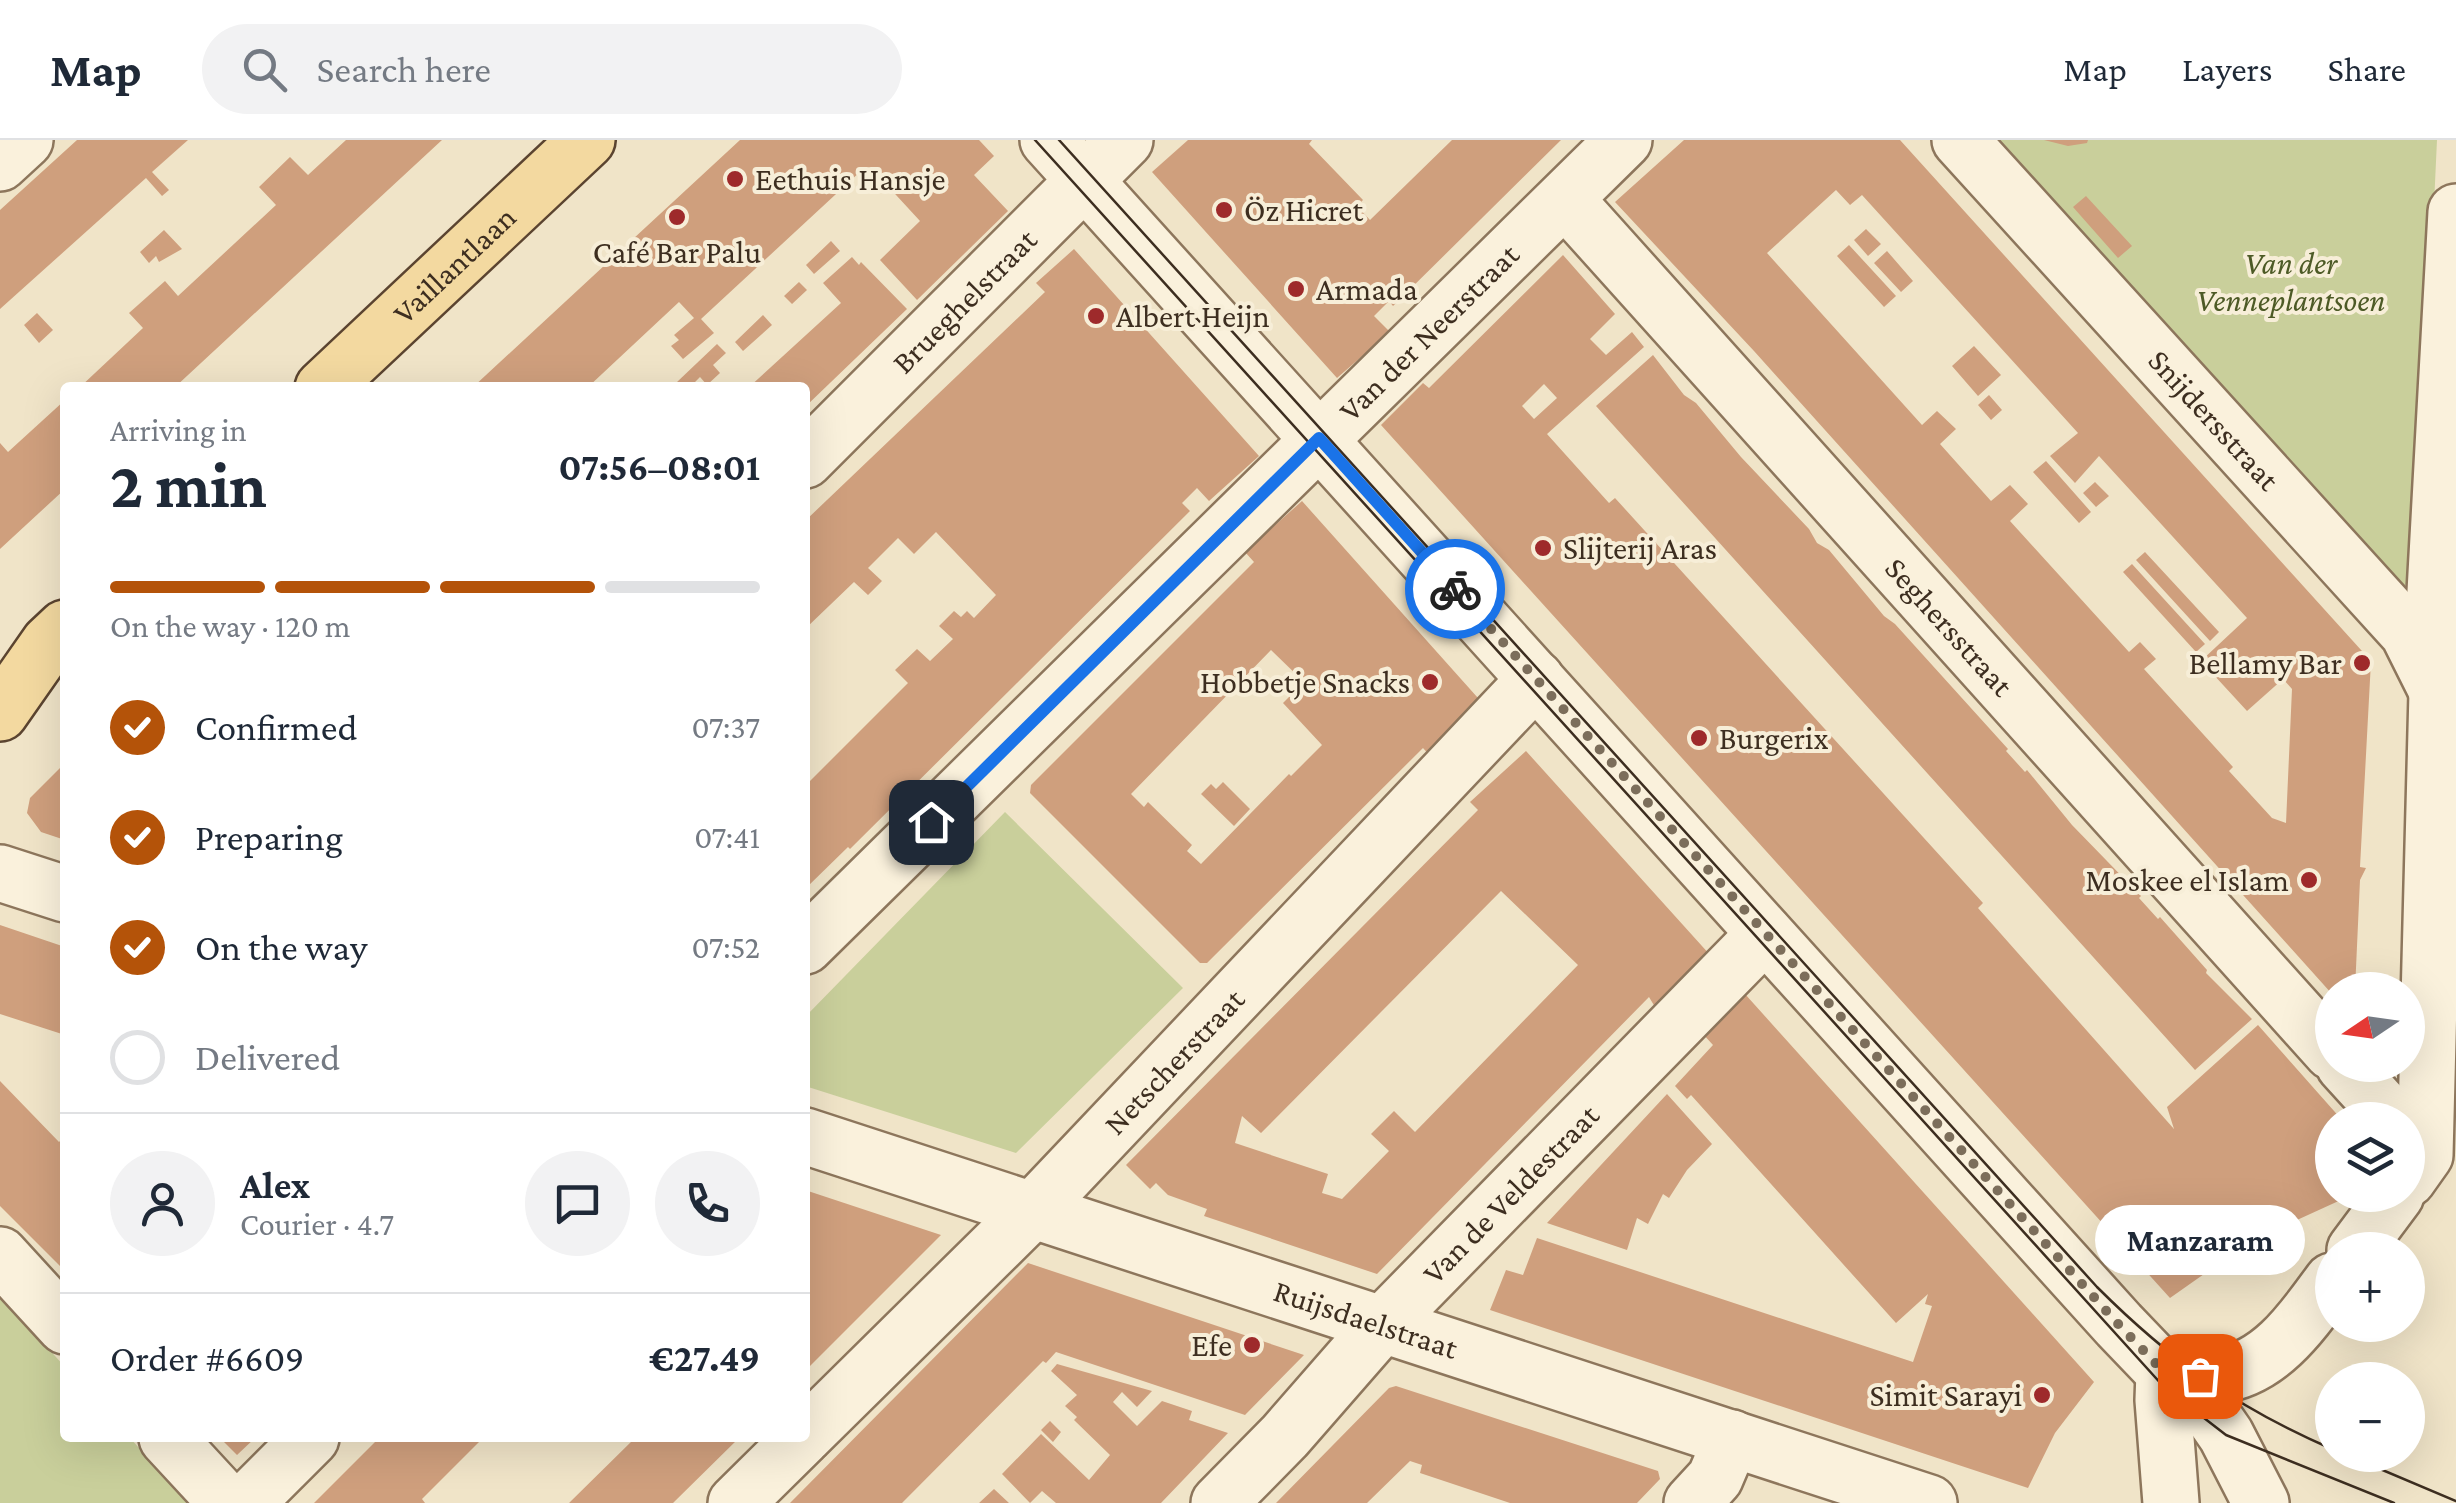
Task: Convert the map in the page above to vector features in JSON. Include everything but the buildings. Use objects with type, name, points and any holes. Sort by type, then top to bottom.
[{"type":"main road","name":"Vaillantlaan","points":[[329,382],[587,140]]},
{"type":"main road","points":[[0,669],[57,636]]},
{"type":"main road","points":[[0,713],[57,636]]},
{"type":"street","points":[[0,163],[25,140]]},
{"type":"street","name":"Brueghelstraat","points":[[810,454],[1066,160],[1125,140]]},
{"type":"street","name":"Van der Neerstraat","points":[[810,941],[1624,140]]},
{"type":"street","name":"Snijdersstraat","points":[[1960,140],[2408,633],[2446,698]]},
{"type":"street","points":[[1066,160],[2164,1372],[2199,1396],[2226,1435],[2261,1503]]},
{"type":"street","name":"Seghersstraat","points":[[1565,199],[2315,1033]]},
{"type":"street","points":[[2411,1102],[2446,698],[2436,592],[2456,212]]},
{"type":"street","name":"Netscherstraat","points":[[810,1430],[1032,1210],[1536,679]]},
{"type":"street","points":[[0,873],[60,892]]},
{"type":"street","name":"Van de Veldestraat","points":[[1219,1503],[1285,1436],[1381,1326],[1765,934]]},
{"type":"street","name":"Ruijsdaelstraat","points":[[810,1138],[1929,1503]]},
{"type":"street","points":[[0,1255],[60,1321]]},
{"type":"street","points":[[2164,1372],[2218,1376],[2242,1370],[2292,1335],[2315,1304]]},
{"type":"street","points":[[2164,1372],[2170,1503]]},
{"type":"street","points":[[1692,1503],[1715,1478],[1732,1438]]},
{"type":"street","points":[[171,1442],[227,1503]]},
{"type":"street","points":[[246,1503],[307,1442]]},
{"type":"street","name":"Netscherstraat","points":[[736,1503],[798,1442]]},
{"type":"green space","name":"Van der Venneplantsoen","points":[[1978,140],[2437,140],[2418,549],[2399,604]]},
{"type":"green space","points":[[1005,812],[1183,988],[1016,1153],[810,1088],[810,1012]]},
{"type":"green space","points":[[0,1295],[60,1361],[60,1442],[134,1442],[189,1503],[0,1503]]},
{"type":"tram line","points":[[1035,140],[2164,1387],[2226,1435],[2394,1503]]},
{"type":"tram line","points":[[1059,140],[2097,1287],[2206,1380],[2265,1417],[2315,1441]]},
{"type":"tram line","points":[[2387,1472],[2456,1501]]},
{"type":"way so far","points":[[1455,589],[2119,1325],[2164,1372],[2200,1376]]},
{"type":"place","name":"Eethuis Hansje","points":[[735,179]]},
{"type":"place","name":"Öz Hicret","points":[[1224,210]]},
{"type":"place","name":"Café Bar Palu","points":[[677,217]]},
{"type":"place","name":"Armada","points":[[1296,289]]},
{"type":"place","name":"Albert Heijn","points":[[1096,316]]},
{"type":"place","name":"Slijterij Aras","points":[[1543,548]]},
{"type":"place","name":"Bellamy Bar","points":[[2362,663]]},
{"type":"place","name":"Hobbetje Snacks","points":[[1430,682]]},
{"type":"place","name":"Burgerix","points":[[1699,738]]},
{"type":"place","name":"Moskee el Islam","points":[[2309,880]]},
{"type":"place","name":"Efe","points":[[1252,1345]]},
{"type":"place","name":"Manzaram","points":[[2200,1376]]},
{"type":"place","name":"Simit Sarayi","points":[[2042,1395]]},
{"type":"route","points":[[931,822],[1319,438],[1455,589]]}]
